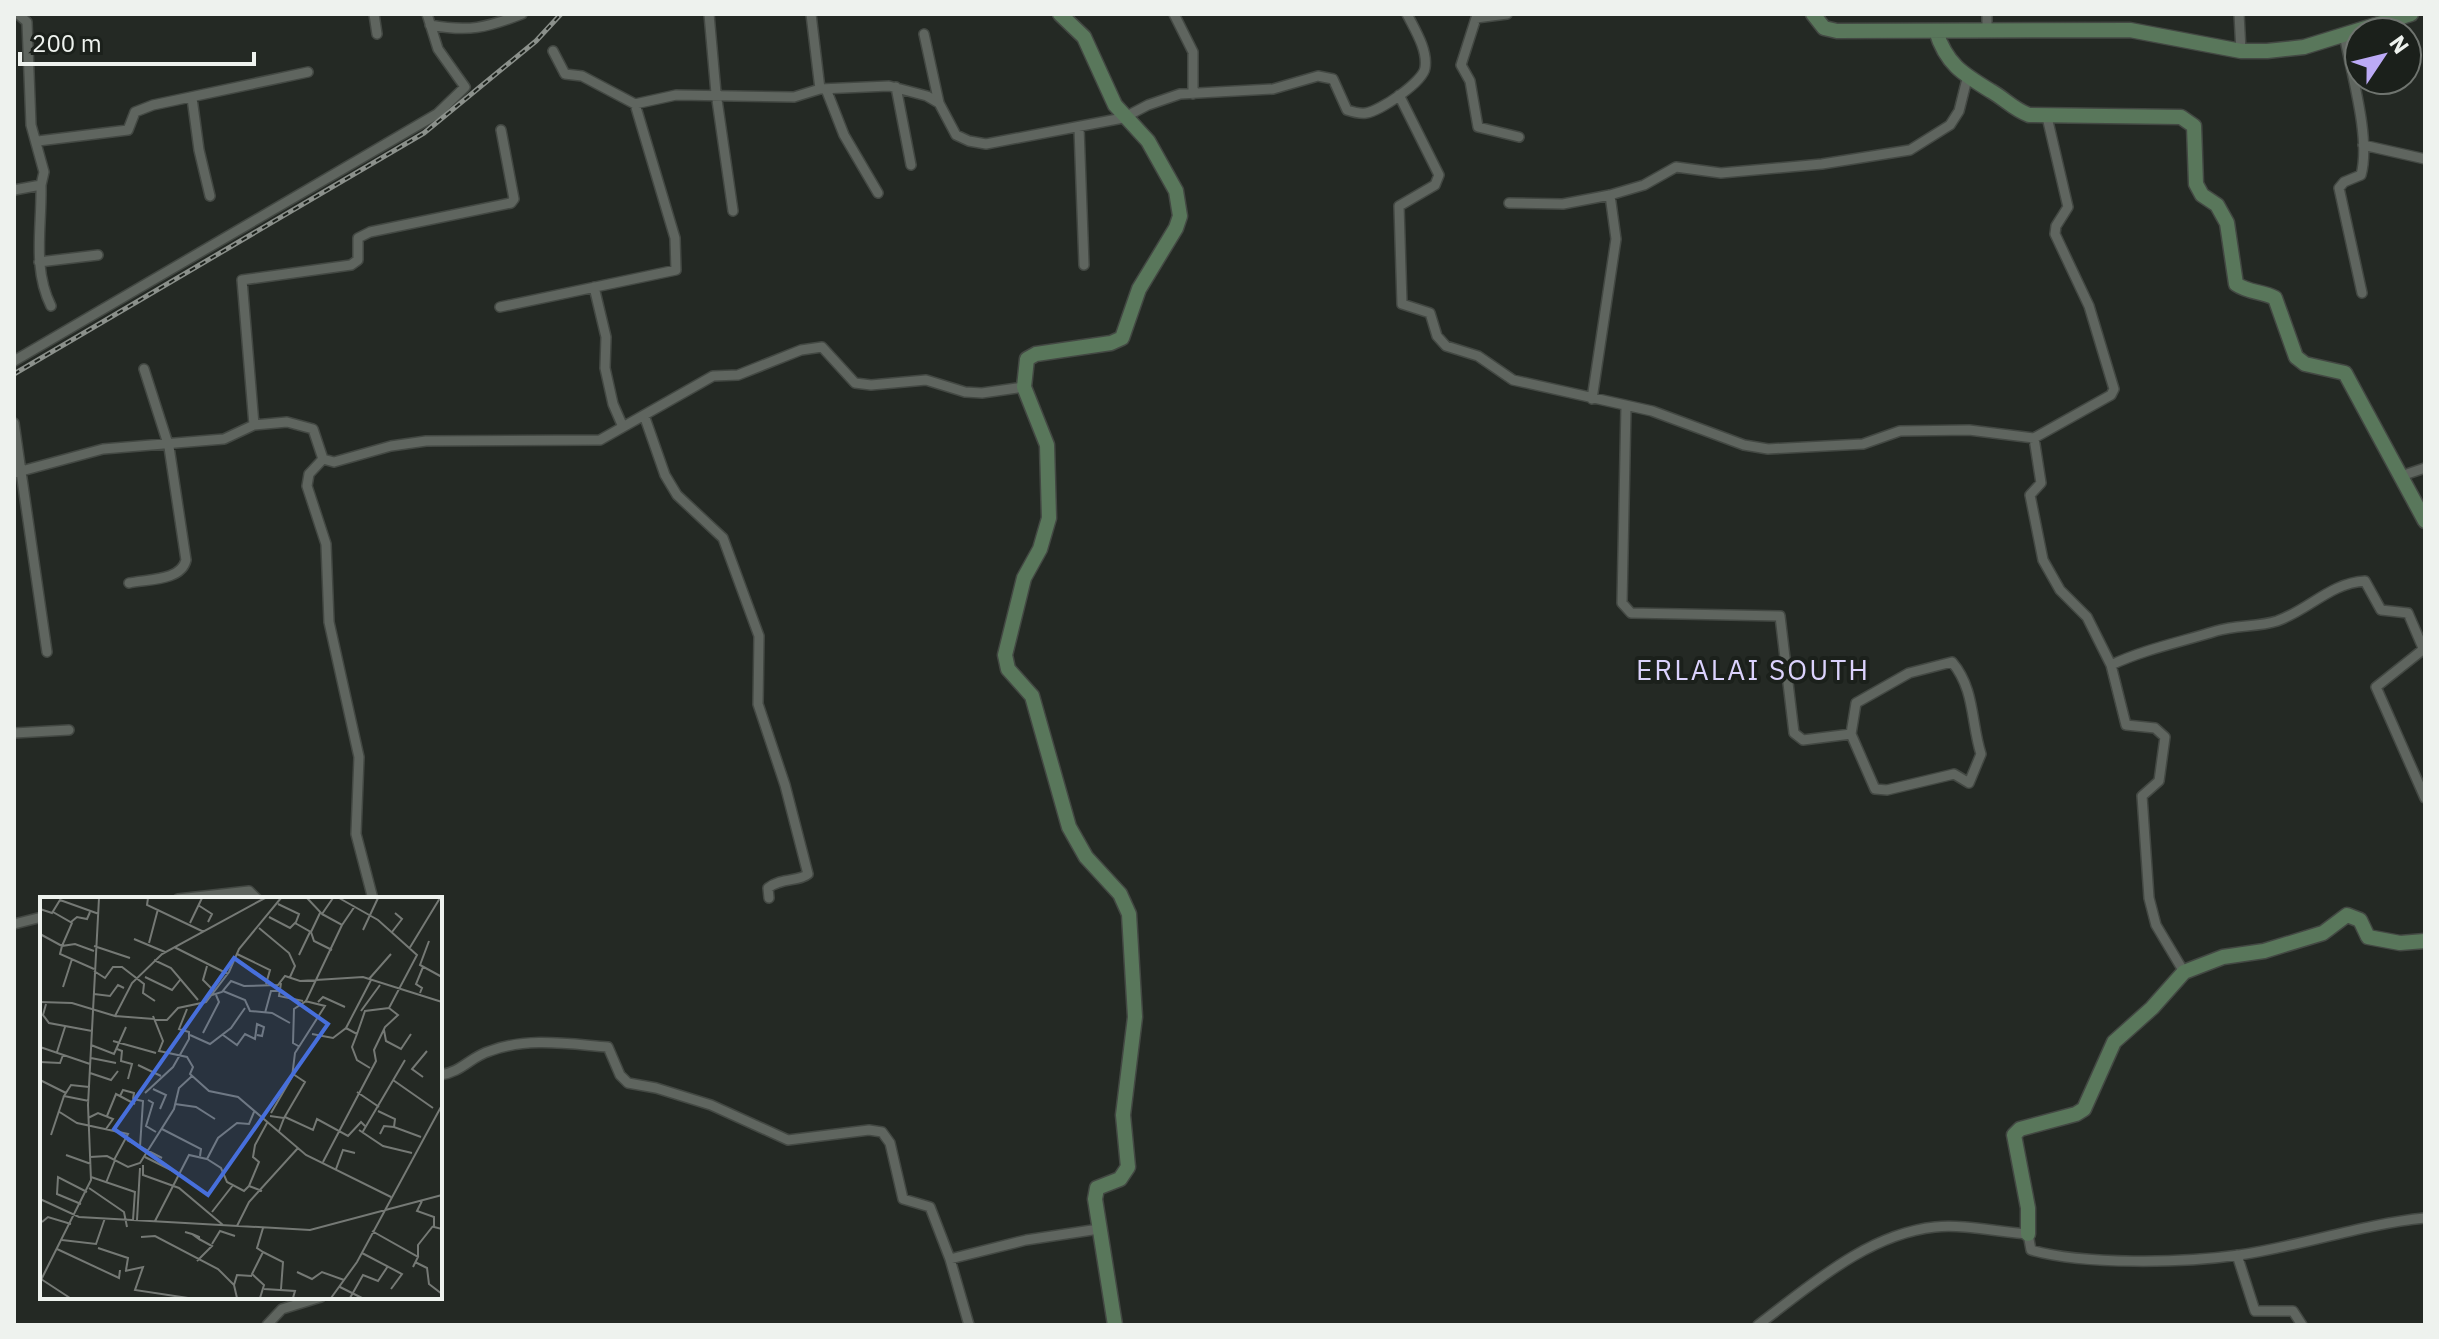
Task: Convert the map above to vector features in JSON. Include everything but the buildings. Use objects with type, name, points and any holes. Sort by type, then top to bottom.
[{"type":"street","points":[[18,14],[27,22],[31,125],[38,141],[44,172],[39,262],[41,286],[51,306]]},
{"type":"street","points":[[374,14],[377,34]]},
{"type":"street","points":[[14,361],[437,114],[465,87],[438,49],[427,14]]},
{"type":"street","points":[[430,25],[459,30],[484,29],[522,14]]},
{"type":"street","points":[[709,14],[716,93],[733,211]]},
{"type":"street","points":[[811,14],[823,89],[844,135],[878,193]]},
{"type":"street","points":[[1060,14],[1084,37],[1123,118],[1148,141],[1176,191],[1180,216],[1139,289],[1122,338],[1111,343],[1036,354],[1027,359],[1023,372],[1024,387],[1047,445],[1049,518],[1040,549],[1024,578],[1005,655],[1008,669],[1032,696],[1039,729],[1052,758],[1059,802],[1069,827],[1086,857],[1120,894],[1129,914],[1135,1017],[1123,1115],[1128,1167],[1120,1179],[1097,1188],[1099,1229],[1115,1325]]},
{"type":"street","points":[[1174,14],[1193,52],[1193,94]]},
{"type":"street","points":[[924,34],[939,103],[956,135],[986,144],[1123,118],[1164,98],[1273,89],[1326,75],[1333,79],[1347,110],[1355,113],[1382,108],[1422,78],[1425,70],[1425,55],[1407,14]]},
{"type":"street","points":[[1507,14],[1476,18],[1461,65],[1470,81],[1478,127],[1519,137]]},
{"type":"street","points":[[1813,14],[1824,28],[1837,31],[2130,30],[2241,51],[2304,47],[2343,34]]},
{"type":"street","points":[[1987,14],[1987,32]]},
{"type":"street","points":[[2239,14],[2241,51]]},
{"type":"street","points":[[1936,31],[1953,67],[1967,79],[1994,93],[2011,108],[2047,117],[2181,117],[2194,126],[2196,184],[2202,195],[2217,205],[2227,223],[2236,284],[2246,291],[2264,292],[2275,298],[2296,357],[2305,364],[2345,373],[2425,521]]},
{"type":"street","points":[[553,51],[565,74],[582,76],[635,104],[676,95],[716,93],[794,97],[823,89],[896,87],[939,103]]},
{"type":"street","points":[[38,141],[128,130],[135,112],[308,72]]},
{"type":"street","points":[[1509,203],[1563,204],[1610,195],[1644,185],[1676,167],[1721,173],[1822,164],[1910,150],[1950,125],[1959,111],[1967,79]]},
{"type":"street","points":[[896,87],[911,165]]},
{"type":"street","points":[[1399,95],[1439,175],[1435,185],[1399,206],[1402,304],[1430,313],[1437,336],[1446,346],[1478,356],[1513,380],[1652,411],[1744,445],[1768,449],[1863,444],[1900,431],[1969,430],[2034,438],[2111,395],[2114,389],[2089,306],[2055,234],[2056,226],[2068,207],[2047,117]]},
{"type":"street","points":[[2355,96],[2363,145],[2361,175],[2344,182],[2339,188],[2362,293]]},
{"type":"street","points":[[192,98],[199,150],[210,196]]},
{"type":"street","points":[[500,307],[661,276],[679,266],[675,238],[635,104]]},
{"type":"street","points":[[1079,128],[1084,265]]},
{"type":"street","points":[[254,425],[242,280],[351,265],[358,260],[357,244],[361,236],[511,203],[514,199],[501,130]]},
{"type":"street","points":[[2363,145],[2425,159]]},
{"type":"street","points":[[14,190],[41,185]]},
{"type":"street","points":[[1592,399],[1616,239],[1610,195]]},
{"type":"street","points":[[39,262],[98,255]]},
{"type":"street","points":[[594,287],[606,337],[608,380],[623,427]]},
{"type":"street","points":[[323,459],[334,462],[391,446],[426,441],[495,438],[600,440],[713,376],[738,375],[801,350],[822,347],[855,383],[871,385],[926,380],[965,392],[982,393],[1024,387]]},
{"type":"street","points":[[129,583],[177,574],[184,569],[186,560],[169,447],[144,369]]},
{"type":"street","points":[[1626,406],[1621,561],[1622,603],[1625,608],[1631,613],[1780,616],[1794,733],[1803,740],[1851,734]]},
{"type":"street","points":[[644,415],[665,475],[677,495],[723,538],[759,636],[758,704],[785,785],[808,874],[800,879],[778,881],[768,888],[769,898]]},
{"type":"street","points":[[19,472],[103,449],[169,447],[224,439],[254,425],[287,422],[313,429],[323,459]]},
{"type":"street","points":[[14,423],[47,652]]},
{"type":"street","points":[[2034,438],[2041,483],[2030,495],[2043,560],[2060,590],[2087,617],[2111,665],[2126,725],[2155,728],[2165,737],[2159,781],[2142,796],[2149,898],[2156,925],[2184,972]]},
{"type":"street","points":[[323,459],[309,474],[307,486],[326,544],[329,622],[359,757],[356,834],[372,897]]},
{"type":"street","points":[[2401,476],[2425,468]]},
{"type":"street","points":[[2111,665],[2138,653],[2216,631],[2277,621],[2322,594],[2349,582],[2365,581],[2381,610],[2408,613],[2424,648],[2376,687],[2425,798]]},
{"type":"street","points":[[1952,662],[1961,672],[1975,711],[1975,735],[1981,754],[1969,783],[1954,774],[1887,790],[1875,789],[1851,734],[1856,703],[1909,673],[1952,662]]},
{"type":"street","points":[[14,733],[69,730]]},
{"type":"street","points":[[191,897],[231,891],[249,891],[255,897]]},
{"type":"street","points":[[2425,941],[2379,941],[2368,937],[2360,920],[2347,915],[2323,933],[2264,951],[2223,957],[2184,972],[2114,1042],[2084,1109],[2020,1129],[2014,1135],[2028,1208],[2031,1250],[2059,1258],[2118,1260],[2237,1255],[2425,1218]]},
{"type":"street","points":[[14,924],[40,918]]},
{"type":"street","points":[[442,1074],[466,1068],[486,1052],[508,1045],[542,1042],[608,1047],[620,1075],[628,1083],[711,1105],[788,1140],[869,1130],[882,1132],[890,1143],[903,1199],[930,1207],[950,1259],[969,1325]]},
{"type":"street","points":[[1758,1325],[1844,1261],[1896,1238],[1935,1227],[2028,1234]]},
{"type":"street","points":[[950,1259],[1026,1240],[1099,1229]]},
{"type":"street","points":[[2237,1255],[2255,1311],[2293,1311],[2302,1325]]},
{"type":"street","points":[[267,1325],[272,1316],[282,1309],[314,1299]]},
{"type":"railway","points":[[14,374],[424,133],[536,41],[561,14]]},
{"type":"district","name":"ERLALAI SOUTH","points":[[1753,669]]}]
